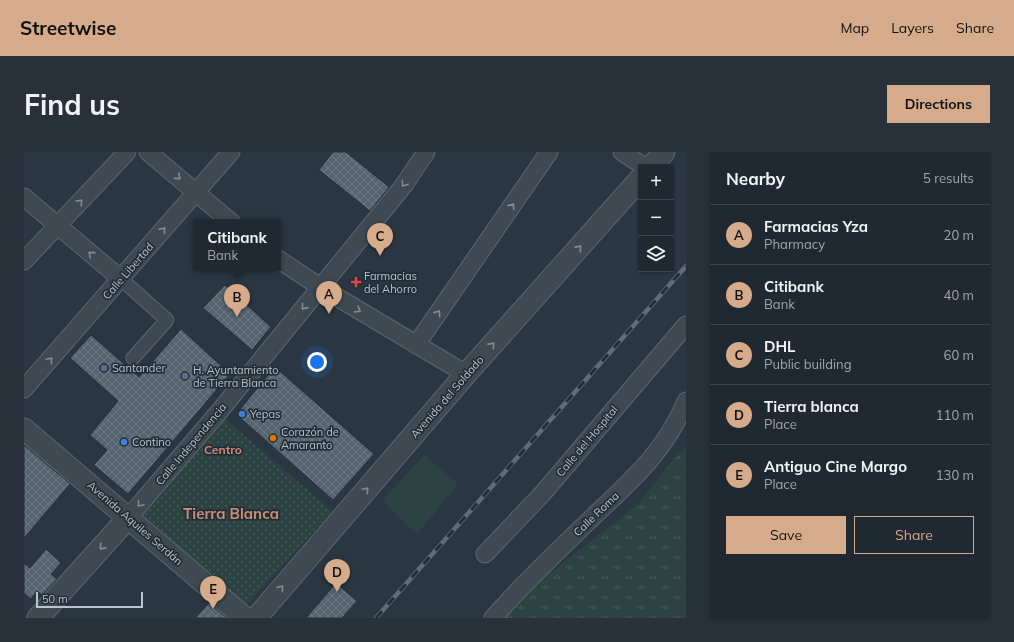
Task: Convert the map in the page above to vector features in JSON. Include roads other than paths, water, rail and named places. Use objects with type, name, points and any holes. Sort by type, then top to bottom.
[{"type":"street","points":[[24,261],[127,152]]},
{"type":"street","points":[[148,152],[228,219]]},
{"type":"street","name":"Calle Libertad","points":[[24,389],[231,152]]},
{"type":"street","name":"Calle Independencia","points":[[38,618],[128,518],[218,413],[404,185],[426,152]]},
{"type":"street","points":[[416,345],[549,152]]},
{"type":"street","points":[[622,152],[640,164]]},
{"type":"street","points":[[654,164],[664,152]]},
{"type":"street","name":"Avenida del Soldado","points":[[256,618],[466,374],[638,181]]},
{"type":"street","points":[[24,197],[167,320],[133,358]]},
{"type":"street","points":[[281,261],[320,287],[466,374]]},
{"type":"street","name":"Calle del Hospital","points":[[485,554],[543,493],[686,325]]},
{"type":"street","name":"Calle Roma","points":[[493,618],[528,580],[645,467],[677,423],[686,401]]},
{"type":"street","name":"Avenida Aquiles Serdán","points":[[24,429],[246,618]]},
{"type":"railway","points":[[376,618],[686,266]]},
{"type":"place","name":"DHL","points":[[380,256]]},
{"type":"place","name":"Farmacias del Ahorro","points":[[356,282]]},
{"type":"place","name":"Farmacias Yza","points":[[329,314]]},
{"type":"place","name":"Citibank","points":[[237,317]]},
{"type":"place","name":"Santander","points":[[104,368]]},
{"type":"place","name":"H. Ayuntamiento de Tierra Blanca","points":[[185,376]]},
{"type":"place","name":"Yepas","points":[[242,414]]},
{"type":"place","name":"Corazón de Amaranto","points":[[273,438]]},
{"type":"place","name":"Contino","points":[[124,442]]},
{"type":"place","name":"Tierra blanca","points":[[337,592]]},
{"type":"place","name":"Antiguo Cine Margo","points":[[213,609]]},
{"type":"district","name":"Centro","points":[[223,449]]},
{"type":"district","name":"Tierra Blanca","points":[[231,513]]}]
